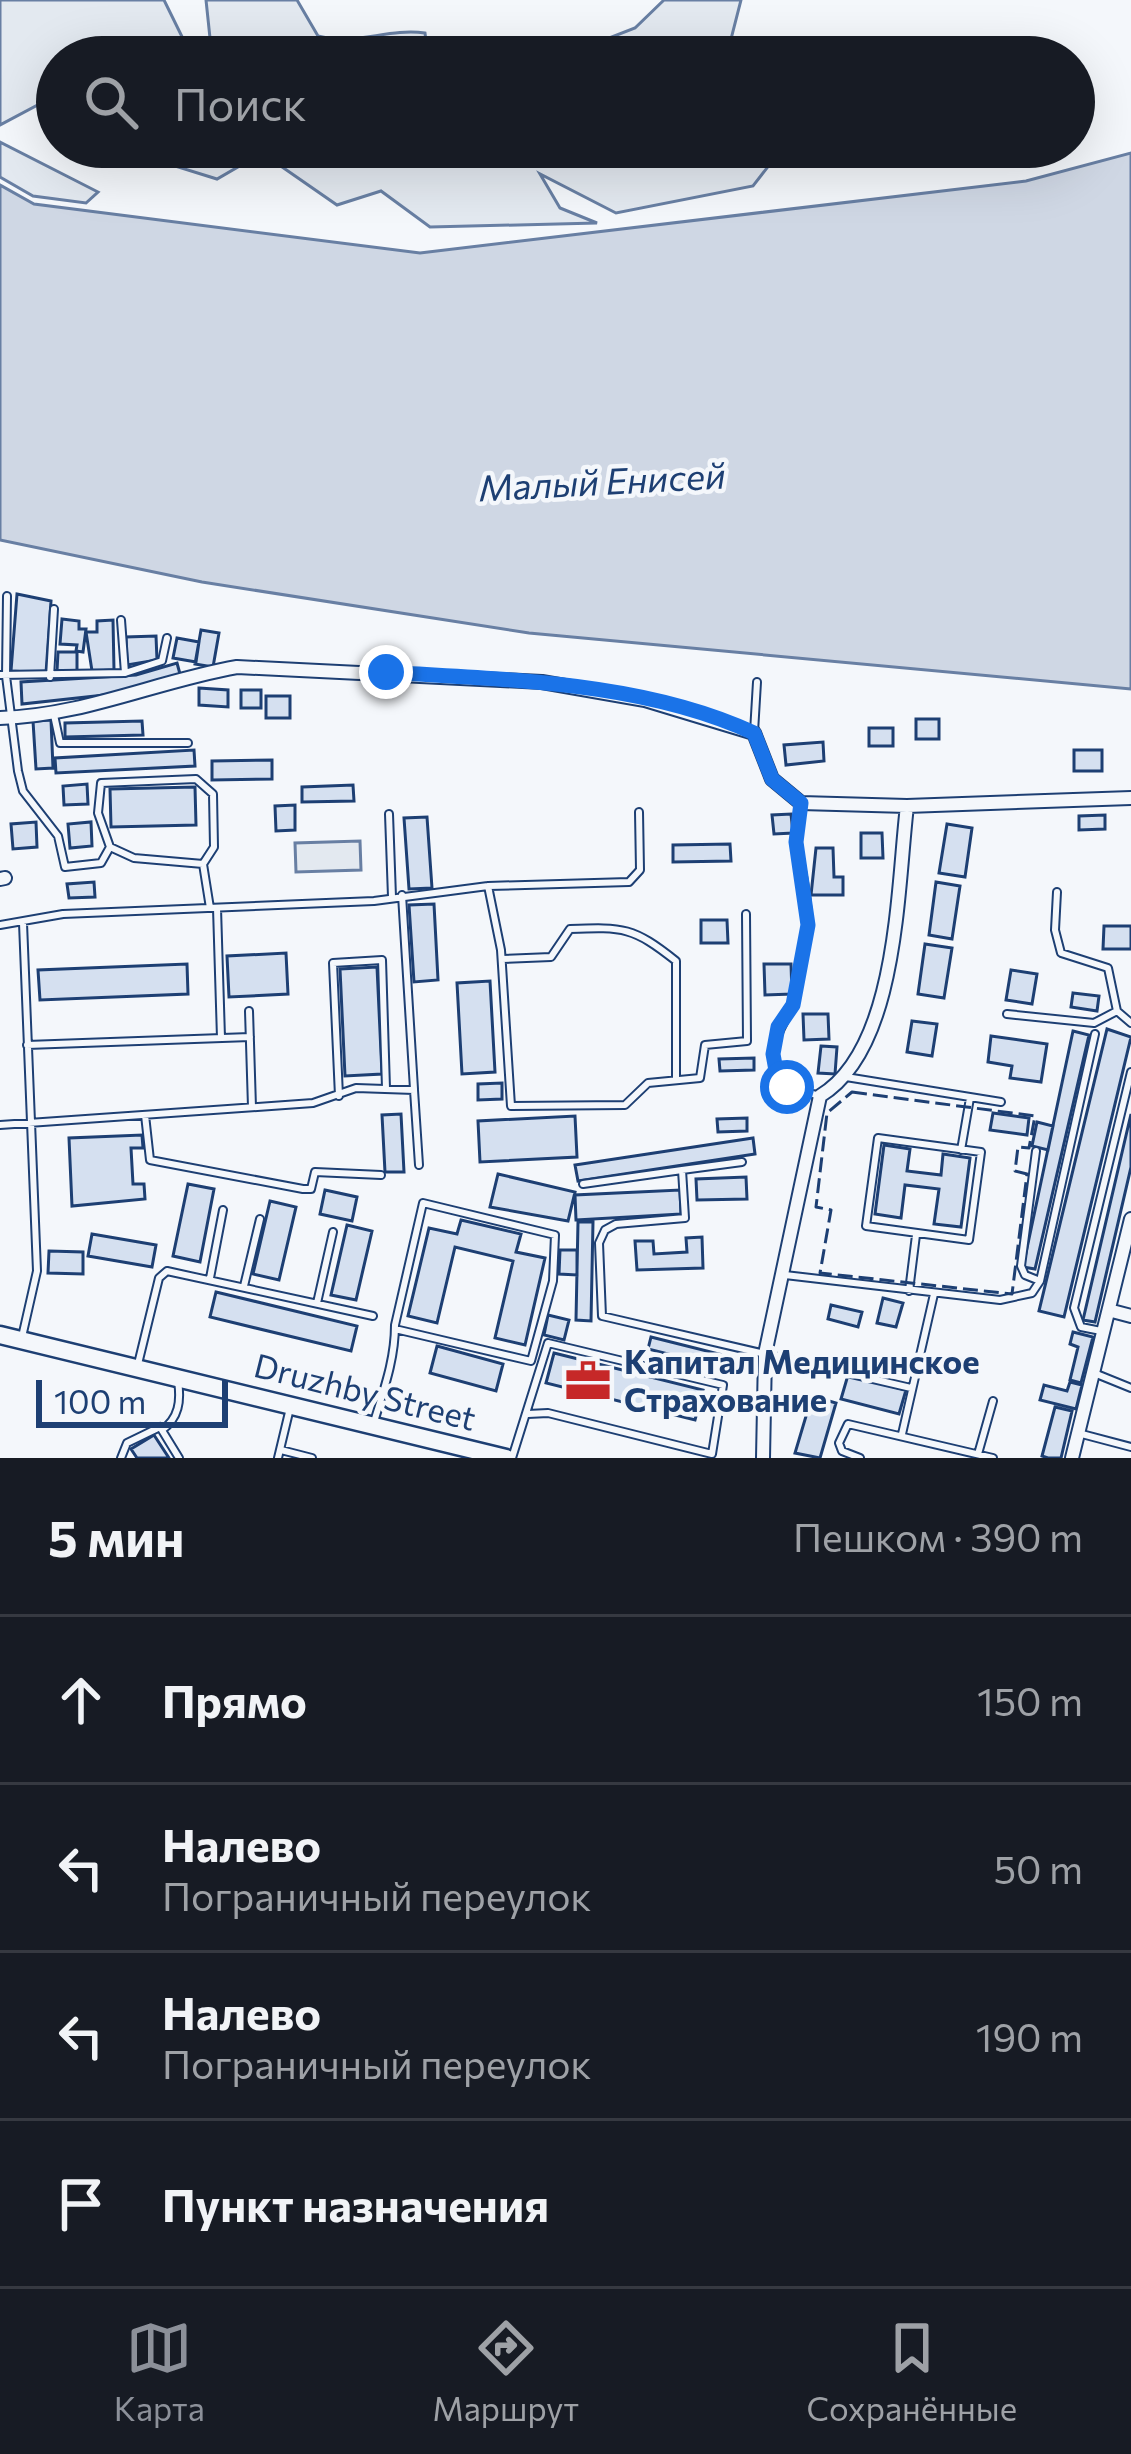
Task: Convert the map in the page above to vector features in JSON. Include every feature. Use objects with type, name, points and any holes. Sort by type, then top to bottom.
[{"type":"main road","name":"Druzhby Street","points":[[0,1335],[373,1425],[457,1452],[509,1458]]},
{"type":"street","points":[[6,717],[148,692],[191,675],[278,666],[542,682],[644,700],[754,733],[772,779],[801,803],[908,806],[1131,798]]},
{"type":"street","points":[[763,1458],[765,1354],[820,1096],[846,1077],[873,1028],[908,806]]},
{"type":"street","points":[[1072,1458],[1112,1311],[1131,1219]]},
{"type":"street","points":[[1112,1311],[1131,1316]]},
{"type":"lane","points":[[7,596],[6,717],[23,791],[58,836],[65,867],[101,863],[110,847]]},
{"type":"lane","points":[[50,677],[55,609]]},
{"type":"lane","points":[[121,620],[125,673]]},
{"type":"lane","points":[[3,676],[125,673],[162,661],[167,638]]},
{"type":"lane","points":[[754,733],[757,682]]},
{"type":"lane","points":[[54,711],[60,743],[188,743]]},
{"type":"lane","points":[[203,864],[134,858],[110,847],[98,813],[101,783],[196,779],[212,794],[214,847],[203,864],[214,908],[221,1038]]},
{"type":"lane","points":[[801,803],[796,842],[808,925],[793,1005],[778,1027],[773,1054],[777,1076],[787,1087],[820,1096]]},
{"type":"lane","points":[[0,926],[63,914],[634,880],[640,870],[639,812]]},
{"type":"lane","points":[[389,814],[419,1166]]},
{"type":"lane","points":[[488,886],[502,959],[511,1106],[625,1105],[648,1082],[700,1078],[705,1045],[747,1041],[746,914]]},
{"type":"lane","points":[[1058,892],[1055,930],[1060,953],[1108,968],[1117,1011],[1131,1023]]},
{"type":"lane","points":[[21,1340],[37,1271],[23,923]]},
{"type":"lane","points":[[502,959],[551,957],[571,929],[629,926],[676,961],[676,1080]]},
{"type":"lane","points":[[339,1096],[333,963],[382,960],[386,1088]]},
{"type":"lane","points":[[1006,1014],[1094,1023],[1117,1011]]},
{"type":"lane","points":[[249,1012],[252,1108]]},
{"type":"lane","points":[[785,1275],[1018,1300],[1040,1281],[1095,1034]]},
{"type":"lane","points":[[28,1045],[250,1037]]},
{"type":"lane","points":[[1106,1332],[1081,1327],[1074,1308],[1131,1072]]},
{"type":"lane","points":[[846,1077],[1001,1102]]},
{"type":"lane","points":[[0,1125],[252,1108],[339,1096],[356,1088],[414,1090]]},
{"type":"lane","points":[[962,1150],[970,1098]]},
{"type":"lane","points":[[145,1115],[151,1160],[303,1189],[311,1189],[314,1172],[381,1175]]},
{"type":"lane","points":[[878,1138],[981,1153],[969,1240],[916,1233],[866,1226],[878,1138]]},
{"type":"lane","points":[[1036,1151],[1021,1266],[1024,1275],[1040,1281]]},
{"type":"lane","points":[[583,1184],[742,1162]]},
{"type":"lane","points":[[682,1170],[685,1218],[616,1224],[604,1230],[599,1243],[602,1316],[911,1388]]},
{"type":"lane","points":[[373,1425],[395,1352],[395,1329],[423,1203],[555,1235],[553,1281],[531,1361],[395,1329]]},
{"type":"lane","points":[[210,1278],[224,1210]]},
{"type":"lane","points":[[244,1286],[260,1219]]},
{"type":"lane","points":[[317,1303],[333,1232]]},
{"type":"lane","points":[[909,1291],[916,1233]]},
{"type":"lane","points":[[137,1368],[159,1278],[174,1270],[373,1316]]},
{"type":"lane","points":[[902,1435],[934,1294]]},
{"type":"lane","points":[[509,1458],[528,1414],[548,1343],[723,1385],[712,1454],[548,1413],[528,1414]]},
{"type":"lane","points":[[1094,1373],[1131,1388]]},
{"type":"lane","points":[[121,1458],[128,1443],[147,1429],[162,1430],[172,1422],[180,1400],[178,1378]]},
{"type":"lane","points":[[978,1454],[993,1401]]},
{"type":"lane","points":[[291,1405],[279,1454],[312,1458]]},
{"type":"lane","points":[[860,1458],[842,1451],[839,1443],[848,1424],[993,1458]]},
{"type":"lane","points":[[162,1430],[178,1458]]},
{"type":"lane","points":[[1078,1433],[1131,1447]]},
{"type":"shaded area","points":[[0,0],[164,0],[182,36],[36,36],[36,106],[0,125]]},
{"type":"shaded area","points":[[206,0],[297,0],[318,36],[210,36]]},
{"type":"shaded area","points":[[664,0],[741,0],[732,36],[614,36],[635,28]]},
{"type":"shaded area","points":[[397,33],[425,36],[371,36]]},
{"type":"shaded area","points":[[0,142],[36,160],[36,168],[51,168],[98,192],[86,203],[33,196],[0,177]]},
{"type":"shaded area","points":[[181,168],[236,168],[217,179]]},
{"type":"shaded area","points":[[284,168],[767,168],[753,186],[616,213],[540,174],[560,208],[597,223],[430,227],[381,191],[337,205]]},
{"type":"shaded area","points":[[360,841],[361,870],[296,872],[295,843]]},
{"type":"water","name":"Малый Енисей","points":[[1131,153],[1131,689],[529,633],[202,582],[0,540],[0,185],[34,204],[420,253],[1026,181],[1075,168],[1095,168],[1095,163]]},
{"type":"building","points":[[17,594],[51,601],[46,673],[11,671]]},
{"type":"building","points":[[62,619],[79,621],[79,629],[86,629],[83,652],[76,651],[77,645],[60,644]]},
{"type":"building","points":[[113,620],[114,670],[92,671],[86,632],[97,632],[97,621]]},
{"type":"building","points":[[201,630],[219,633],[213,667],[195,664]]},
{"type":"building","points":[[156,636],[157,660],[127,665],[126,637]]},
{"type":"building","points":[[177,638],[199,642],[196,662],[173,658]]},
{"type":"building","points":[[58,652],[77,652],[77,671],[57,671]]},
{"type":"building","points":[[177,663],[180,674],[141,691],[22,704],[21,682],[136,675]]},
{"type":"building","points":[[199,688],[228,690],[228,707],[199,705]]},
{"type":"building","points":[[241,690],[261,690],[261,708],[241,708]]},
{"type":"building","points":[[266,696],[290,696],[290,718],[266,718]]},
{"type":"building","points":[[916,719],[939,719],[939,739],[916,739]]},
{"type":"building","points":[[51,720],[53,768],[36,769],[33,721]]},
{"type":"building","points":[[142,721],[143,735],[65,737],[65,723]]},
{"type":"building","points":[[869,728],[893,728],[893,746],[869,746]]},
{"type":"building","points":[[823,742],[824,761],[786,765],[784,745]]},
{"type":"building","points":[[194,750],[195,766],[56,773],[55,758]]},
{"type":"building","points":[[1074,750],[1102,750],[1102,771],[1074,771]]},
{"type":"building","points":[[272,760],[272,779],[212,780],[212,761]]},
{"type":"building","points":[[87,784],[88,804],[64,805],[63,786]]},
{"type":"building","points":[[353,785],[354,801],[302,802],[302,787]]},
{"type":"building","points":[[195,787],[196,825],[111,827],[110,789]]},
{"type":"building","points":[[295,805],[295,830],[276,831],[275,806]]},
{"type":"building","points":[[791,814],[793,833],[774,834],[772,815]]},
{"type":"building","points":[[1105,815],[1105,829],[1079,830],[1079,816]]},
{"type":"building","points":[[427,817],[432,888],[409,889],[404,818]]},
{"type":"building","points":[[36,822],[37,847],[13,849],[11,824]]},
{"type":"building","points":[[91,822],[92,846],[70,848],[68,824]]},
{"type":"building","points":[[947,824],[972,828],[965,877],[939,873]]},
{"type":"building","points":[[861,833],[882,833],[883,858],[861,858]]},
{"type":"building","points":[[730,844],[731,861],[673,862],[673,845]]},
{"type":"building","points":[[816,848],[833,848],[834,877],[843,877],[843,895],[811,895]]},
{"type":"building","points":[[94,882],[95,897],[69,898],[67,884]]},
{"type":"building","points":[[936,882],[960,886],[952,939],[929,935]]},
{"type":"building","points":[[434,904],[438,980],[414,982],[409,905]]},
{"type":"building","points":[[701,920],[727,920],[728,943],[701,943]]},
{"type":"building","points":[[1104,926],[1131,926],[1131,949],[1103,949]]},
{"type":"building","points":[[925,944],[952,948],[944,998],[918,994]]},
{"type":"building","points":[[286,953],[288,994],[229,997],[227,956]]},
{"type":"building","points":[[187,964],[188,994],[40,1000],[38,970]]},
{"type":"building","points":[[764,964],[791,964],[792,994],[765,995]]},
{"type":"building","points":[[377,967],[382,1074],[345,1076],[340,969]]},
{"type":"building","points":[[1011,970],[1037,974],[1032,1004],[1006,1000]]},
{"type":"building","points":[[490,981],[495,1072],[462,1074],[457,983]]},
{"type":"building","points":[[1073,993],[1099,996],[1097,1011],[1071,1007]]},
{"type":"building","points":[[803,1014],[828,1014],[829,1039],[804,1040]]},
{"type":"building","points":[[912,1021],[937,1024],[932,1056],[907,1052]]},
{"type":"building","points":[[1107,1029],[1131,1037],[1064,1317],[1039,1311]]},
{"type":"building","points":[[1073,1031],[1089,1035],[1035,1269],[1023,1267]]},
{"type":"building","points":[[991,1036],[1047,1044],[1041,1082],[1010,1078],[1012,1066],[988,1062]]},
{"type":"building","points":[[821,1046],[837,1047],[835,1074],[818,1073]]},
{"type":"building","points":[[754,1058],[754,1070],[720,1071],[719,1059]]},
{"type":"building","points":[[502,1083],[502,1099],[478,1100],[478,1084]]},
{"type":"building","points":[[993,1113],[1029,1118],[1027,1135],[990,1130]]},
{"type":"building","points":[[401,1114],[404,1172],[385,1172],[382,1115]]},
{"type":"building","points":[[1131,1114],[1131,1167],[1095,1322],[1083,1320]]},
{"type":"building","points":[[575,1116],[577,1157],[480,1162],[478,1121]]},
{"type":"building","points":[[747,1118],[747,1131],[718,1132],[717,1119]]},
{"type":"building","points":[[1037,1122],[1053,1126],[1048,1150],[1032,1146]]},
{"type":"building","points":[[142,1135],[143,1148],[131,1148],[133,1184],[144,1184],[145,1199],[72,1206],[69,1138]]},
{"type":"building","points":[[753,1138],[755,1154],[578,1181],[575,1165]]},
{"type":"building","points":[[884,1145],[910,1149],[907,1171],[941,1175],[943,1154],[970,1158],[961,1227],[934,1224],[939,1189],[905,1185],[901,1218],[875,1214]]},
{"type":"building","points":[[498,1174],[575,1192],[568,1221],[490,1207]]},
{"type":"building","points":[[746,1177],[747,1199],[697,1200],[696,1179]]},
{"type":"building","points":[[188,1184],[214,1189],[200,1262],[173,1256]]},
{"type":"building","points":[[325,1190],[357,1197],[352,1221],[320,1214]]},
{"type":"building","points":[[680,1190],[681,1214],[576,1220],[575,1195]]},
{"type":"building","points":[[270,1201],[296,1207],[279,1280],[253,1274]]},
{"type":"building","points":[[461,1220],[521,1234],[516,1252],[545,1258],[525,1345],[495,1338],[513,1261],[455,1247],[437,1323],[408,1316],[429,1228],[457,1234]]},
{"type":"building","points":[[578,1222],[593,1222],[591,1321],[576,1320]]},
{"type":"building","points":[[347,1225],[372,1231],[356,1300],[331,1295]]},
{"type":"building","points":[[92,1234],[156,1245],[152,1267],[88,1256]]},
{"type":"building","points":[[702,1237],[703,1268],[637,1270],[635,1241],[653,1241],[654,1254],[687,1252],[686,1238]]},
{"type":"building","points":[[560,1250],[577,1250],[577,1275],[559,1274]]},
{"type":"building","points":[[49,1251],[83,1252],[83,1274],[48,1273]]},
{"type":"building","points":[[216,1292],[357,1326],[351,1351],[210,1317]]},
{"type":"building","points":[[883,1298],[903,1303],[896,1327],[877,1323]]},
{"type":"building","points":[[831,1305],[862,1312],[858,1327],[828,1319]]},
{"type":"building","points":[[548,1315],[569,1320],[564,1340],[544,1335]]},
{"type":"building","points":[[1073,1332],[1093,1337],[1081,1383],[1070,1380],[1078,1347],[1070,1344]]},
{"type":"building","points":[[651,1337],[731,1357],[728,1369],[648,1349]]},
{"type":"building","points":[[437,1346],[503,1364],[496,1391],[430,1373]]},
{"type":"building","points":[[554,1353],[703,1390],[695,1420],[546,1383]]},
{"type":"building","points":[[848,1375],[906,1390],[899,1414],[841,1399]]},
{"type":"building","points":[[1070,1382],[1082,1385],[1076,1409],[1040,1400],[1044,1385],[1067,1391]]},
{"type":"building","points":[[812,1396],[836,1403],[820,1458],[795,1453]]},
{"type":"building","points":[[1055,1407],[1072,1411],[1061,1458],[1048,1458],[1042,1456]]},
{"type":"building","points":[[154,1435],[169,1458],[137,1458],[131,1449]]},
{"type":"fence","points":[[852,1092],[1035,1116],[1029,1148],[1018,1147],[1015,1171],[1027,1174],[1012,1294],[820,1273],[831,1210],[816,1207],[827,1113],[852,1092]]},
{"type":"place","name":"Капитал Медицинское Страхование","points":[[588,1381]]},
{"type":"route","points":[[386,672],[542,682],[644,700],[754,733],[761,741],[772,779],[801,803],[796,842],[808,925],[793,1005],[778,1027],[773,1054],[777,1076],[787,1087]]}]
